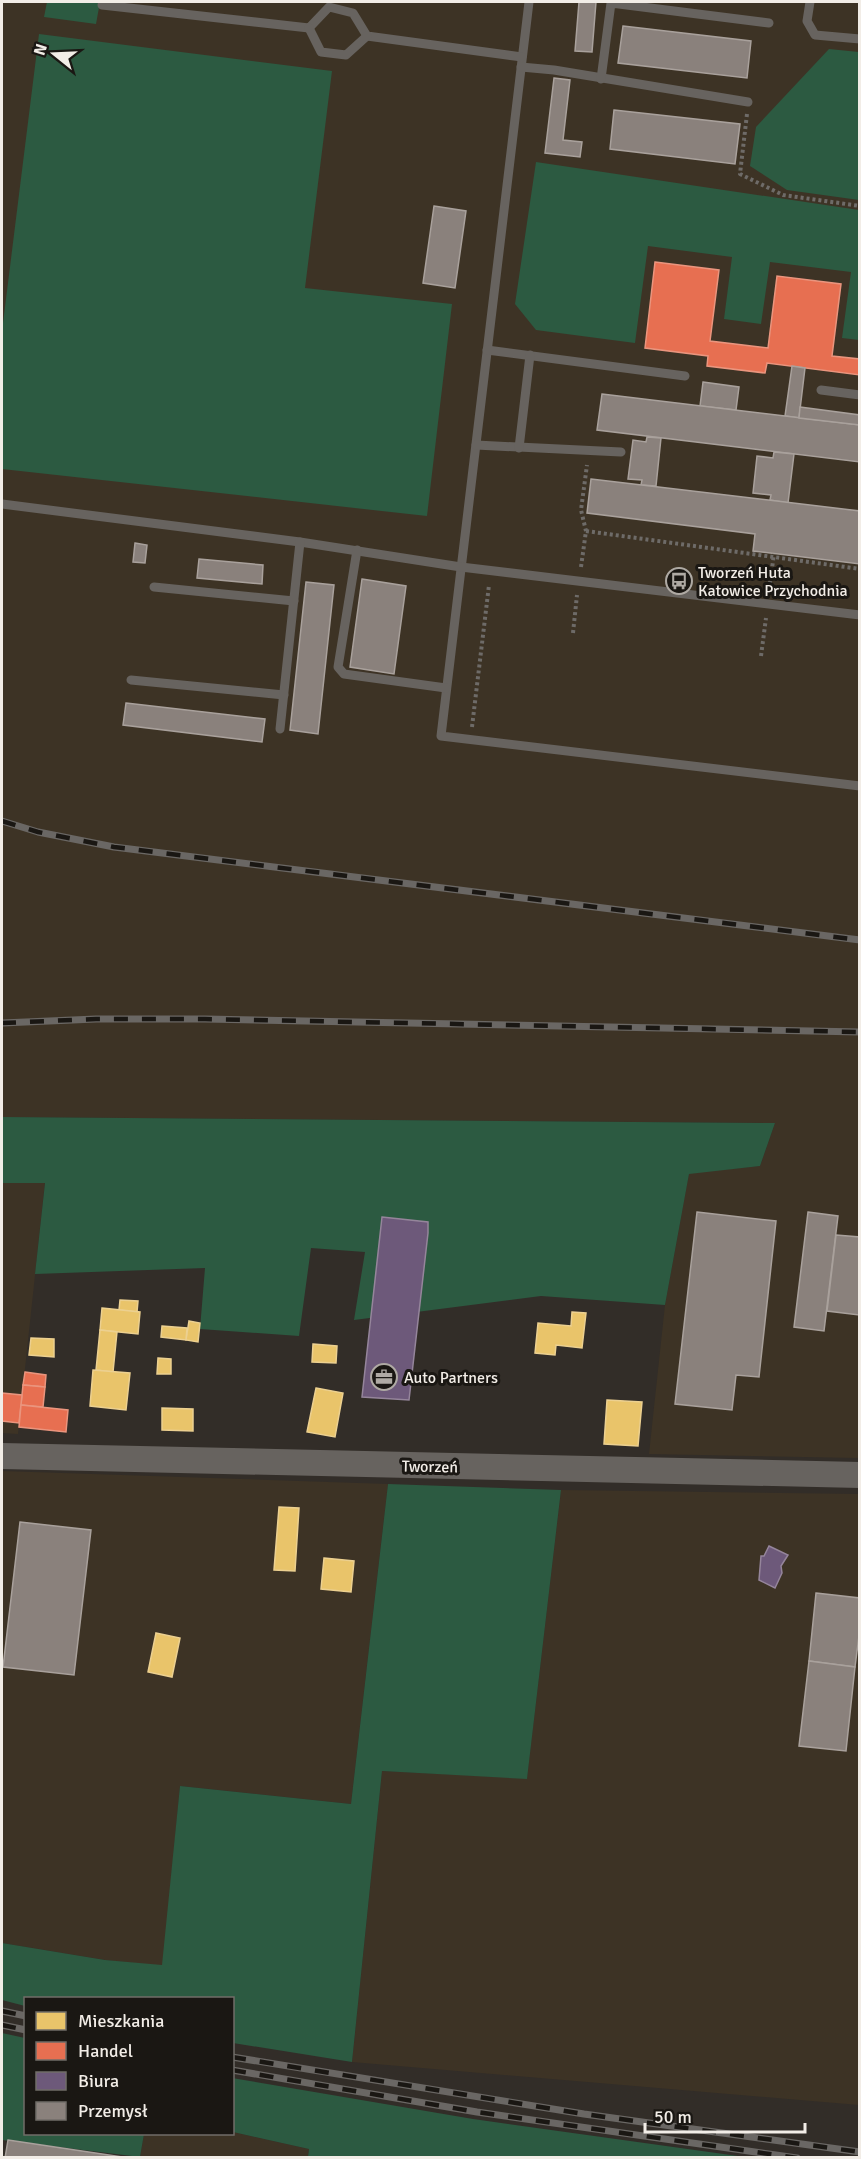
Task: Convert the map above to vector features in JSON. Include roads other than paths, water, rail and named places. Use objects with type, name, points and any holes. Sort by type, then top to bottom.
[{"type":"street","name":"Tworzeń","points":[[2,1456],[860,1475]]},
{"type":"lane","points":[[529,2],[441,736],[860,786]]},
{"type":"lane","points":[[810,2],[807,21],[815,35],[860,39]]},
{"type":"lane","points":[[601,79],[611,3],[769,23]]},
{"type":"lane","points":[[102,5],[309,28]]},
{"type":"lane","points":[[309,28],[329,7],[352,13],[367,36],[522,62],[601,79],[748,102]]},
{"type":"lane","points":[[309,28],[321,52],[346,55],[367,36]]},
{"type":"lane","points":[[487,350],[685,376]]},
{"type":"lane","points":[[519,448],[531,355]]},
{"type":"lane","points":[[821,390],[860,395]]},
{"type":"lane","points":[[476,445],[621,452]]},
{"type":"lane","points":[[2,504],[300,542],[490,571],[860,615]]},
{"type":"lane","points":[[280,729],[300,542]]},
{"type":"lane","points":[[357,550],[338,667],[344,674],[446,688]]},
{"type":"lane","points":[[154,587],[294,601]]},
{"type":"lane","points":[[131,681],[284,695]]},
{"type":"railway","points":[[2,821],[38,832],[114,847],[860,940]]},
{"type":"railway","points":[[2,1023],[96,1019],[205,1019],[860,1032]]},
{"type":"railway","points":[[2,2011],[24,2016]]},
{"type":"railway","points":[[2,2025],[24,2030]]},
{"type":"railway","points":[[234,2057],[584,2114],[860,2152]]},
{"type":"railway","points":[[234,2070],[477,2112],[797,2158]]},
{"type":"place","name":"Tworzeń Huta Katowice Przychodnia","points":[[679,581]]},
{"type":"place","name":"Auto Partners","points":[[384,1377]]}]
